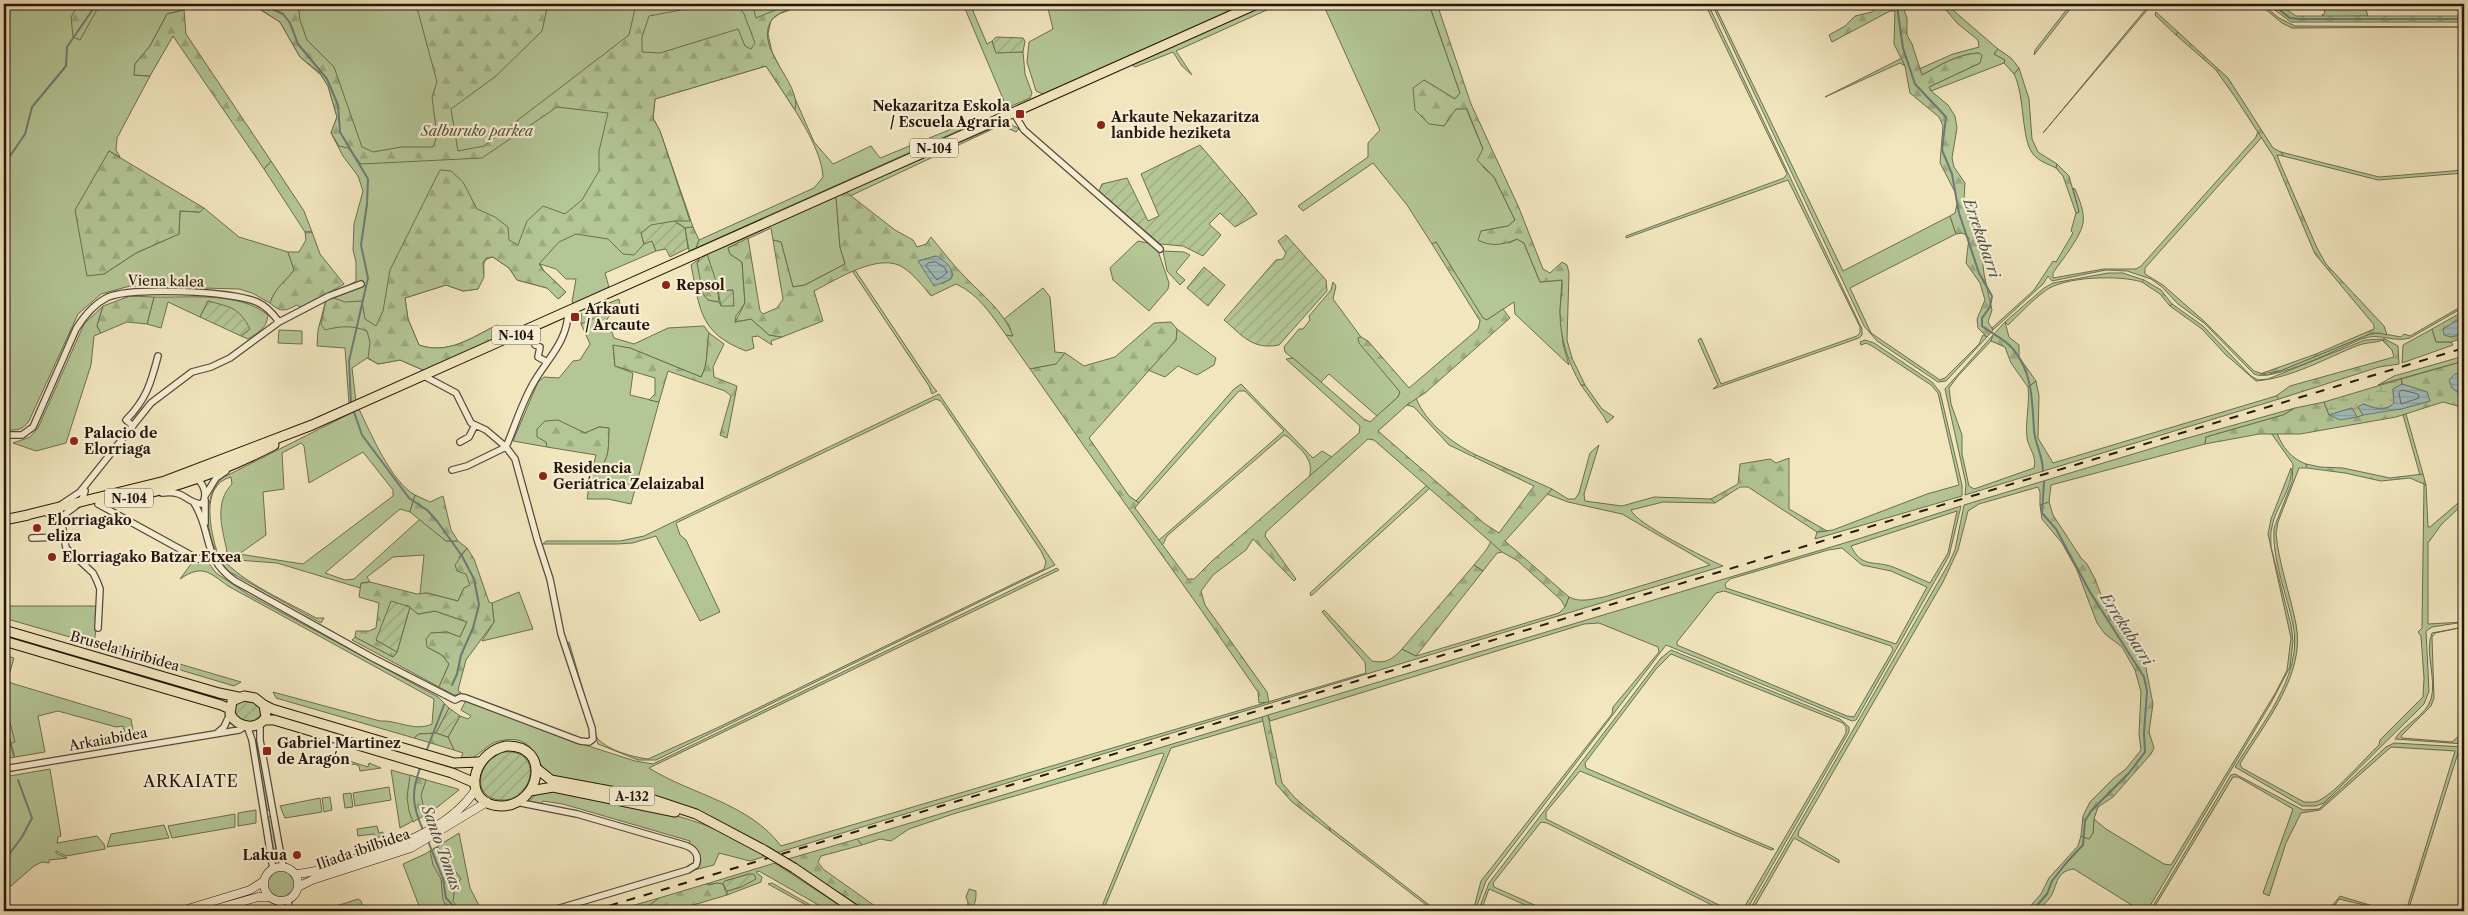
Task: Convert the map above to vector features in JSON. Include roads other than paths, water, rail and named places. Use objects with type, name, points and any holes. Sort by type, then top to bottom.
[{"type":"main road","name":"N-104","points":[[96,501],[200,470],[312,425],[1257,4]]},
{"type":"main road","name":"N-104","points":[[22,516],[47,513],[80,499],[96,501],[136,497],[198,479],[248,458],[312,425]]},
{"type":"main road","name":"N-104","points":[[4,520],[59,509]]},
{"type":"main road","name":"Brusela hiribidea","points":[[4,630],[238,697]]},
{"type":"main road","name":"Brusela hiribidea","points":[[4,642],[221,705],[230,712]]},
{"type":"main road","points":[[264,705],[255,698],[238,697],[232,701],[230,712],[236,721],[246,726],[262,722],[281,722],[407,759],[446,766],[479,762],[493,750],[512,745],[527,752],[536,768],[536,778],[530,791],[516,802],[499,806],[487,802],[476,786],[446,766],[410,750],[264,705]]},
{"type":"main road","points":[[262,722],[266,714],[264,705]]},
{"type":"main road","points":[[476,786],[479,762]]},
{"type":"main road","name":"A-132","points":[[536,768],[551,780],[657,801],[696,814],[794,868],[857,911]]},
{"type":"main road","name":"A-132","points":[[530,791],[548,787],[635,803],[684,814],[727,830]]},
{"type":"street","points":[[1013,112],[1024,130],[1160,249]]},
{"type":"street","points":[[60,524],[62,518],[80,499],[150,403],[192,372],[211,368],[230,358],[279,322],[329,296],[361,284]]},
{"type":"street","name":"Viena kalea","points":[[4,435],[22,435],[33,428],[76,329],[85,315],[108,297],[135,291],[237,295],[258,302],[279,322]]},
{"type":"street","points":[[452,470],[467,466],[506,446],[533,383],[564,338],[568,324],[568,311]]},
{"type":"street","points":[[271,313],[282,318],[289,317]]},
{"type":"street","points":[[270,329],[271,313]]},
{"type":"street","points":[[534,327],[535,345],[540,347],[538,357],[547,362]]},
{"type":"street","points":[[133,426],[126,420],[140,405],[152,382],[158,356]]},
{"type":"street","points":[[194,502],[206,532],[212,558],[224,573],[235,581],[373,658],[455,700],[461,697],[466,698],[580,741],[589,742],[593,738],[592,728],[561,634],[550,579],[515,459],[506,446],[486,430],[471,423],[456,393],[424,376]]},
{"type":"street","points":[[460,442],[469,437],[475,425]]},
{"type":"street","points":[[136,497],[173,492],[184,494],[194,502],[202,504],[216,478],[248,458]]},
{"type":"street","points":[[144,487],[188,478],[198,479],[205,497],[206,532]]},
{"type":"street","points":[[60,524],[59,509],[80,499],[90,497],[198,559],[212,558]]},
{"type":"street","points":[[47,513],[56,516],[66,548],[93,573],[97,581],[100,589],[98,628]]},
{"type":"street","points":[[32,538],[64,537]]},
{"type":"street","points":[[217,733],[224,727],[230,712]]},
{"type":"street","points":[[209,911],[258,896],[270,897],[278,901],[288,900],[298,887],[294,874],[284,867],[260,740],[262,722]]},
{"type":"street","points":[[181,911],[250,890],[264,882],[273,869],[252,740],[246,726]]},
{"type":"street","name":"Arkaiabidea","points":[[4,769],[239,730],[246,726]]},
{"type":"street","name":"Iliada ibilbidea","points":[[444,825],[466,803],[476,786]]},
{"type":"street","name":"Iliada ibilbidea","points":[[298,887],[409,844],[487,802]]},
{"type":"street","points":[[516,802],[577,814],[684,845],[695,851],[697,856],[696,865],[688,870],[550,911]]},
{"type":"street","name":"Iliada ibilbidea","points":[[294,874],[310,872],[409,844]]},
{"type":"street","points":[[273,869],[284,867]]},
{"type":"street","points":[[264,882],[264,888],[270,897]]},
{"type":"street","points":[[288,900],[290,911]]},
{"type":"street","points":[[278,901],[281,911]]},
{"type":"water","points":[[937,256],[949,265],[952,275],[951,279],[934,286],[918,261]]},
{"type":"water","points":[[2464,316],[2464,334],[2450,337],[2444,335],[2443,329]]},
{"type":"water","points":[[2464,373],[2464,391],[2459,393],[2452,388],[2449,380],[2455,374]]},
{"type":"water","points":[[2402,384],[2427,392],[2430,401],[2401,409],[2363,415],[2358,407],[2363,404],[2379,409],[2391,406],[2394,403],[2393,389]]},
{"type":"water","points":[[2352,408],[2357,417],[2340,420],[2329,415]]},
{"type":"waterway","points":[[4,165],[25,134],[32,107],[66,66],[67,47],[95,4]]},
{"type":"waterway","name":"Santo Tomas","points":[[261,4],[283,14],[290,23],[298,44],[327,79],[338,105],[340,132],[368,179],[367,204],[361,245],[368,278],[349,361],[351,403]]},
{"type":"waterway","name":"Errekabarri","points":[[1894,4],[1897,6],[1903,48],[1915,84],[1946,117],[1942,150],[1952,174],[1959,213],[1979,273],[1992,296],[1990,307],[1982,318],[1982,326],[2010,346],[2020,358],[2028,378],[2032,398],[2035,435],[2043,471]]},
{"type":"waterway","points":[[2272,4],[2290,18],[2299,19],[2464,19]]},
{"type":"waterway","name":"Santo Tomas","points":[[354,412],[362,435],[409,498],[427,510],[437,521],[462,556],[474,579],[479,605],[473,628],[461,655],[457,674],[452,685]]},
{"type":"waterway","name":"Errekabarri","points":[[2032,911],[2047,894],[2052,881],[2083,845],[2085,821],[2091,811],[2129,773],[2145,752],[2144,733],[2147,691],[2144,677],[2090,592],[2056,529],[2042,513],[2044,482]]},
{"type":"waterway","name":"Santo Tomas","points":[[426,752],[444,705]]},
{"type":"waterway","points":[[4,719],[14,756]]},
{"type":"waterway","name":"Santo Tomas","points":[[420,768],[415,785],[414,799],[423,830]]},
{"type":"waterway","points":[[4,861],[22,837],[32,818],[18,780]]},
{"type":"waterway","name":"Santo Tomas","points":[[428,841],[443,879],[446,898],[458,911]]},
{"type":"railway","points":[[592,911],[2464,348]]},
{"type":"place","name":"Nekazaritza Eskola / Escuela Agraria","points":[[1020,114]]},
{"type":"place","name":"Arkaute Nekazaritza lanbide heziketa","points":[[1101,125]]},
{"type":"place","name":"Repsol","points":[[666,285]]},
{"type":"place","name":"Arkauti / Arcaute","points":[[575,317]]},
{"type":"place","name":"Palacio de Elorriaga","points":[[74,441]]},
{"type":"place","name":"Residencia Geriátrica Zelaizabal","points":[[543,476]]},
{"type":"place","name":"Elorriagako eliza","points":[[37,528]]},
{"type":"place","name":"Elorriagako Batzar Etxea","points":[[52,557]]},
{"type":"place","name":"Gabriel Martinez de Aragón","points":[[267,751]]},
{"type":"place","name":"Lakua","points":[[297,855]]},
{"type":"district","name":"ARKAIATE","points":[[191,781]]},
{"type":"park label","name":"Salburuko parkea","points":[[477,131]]}]
